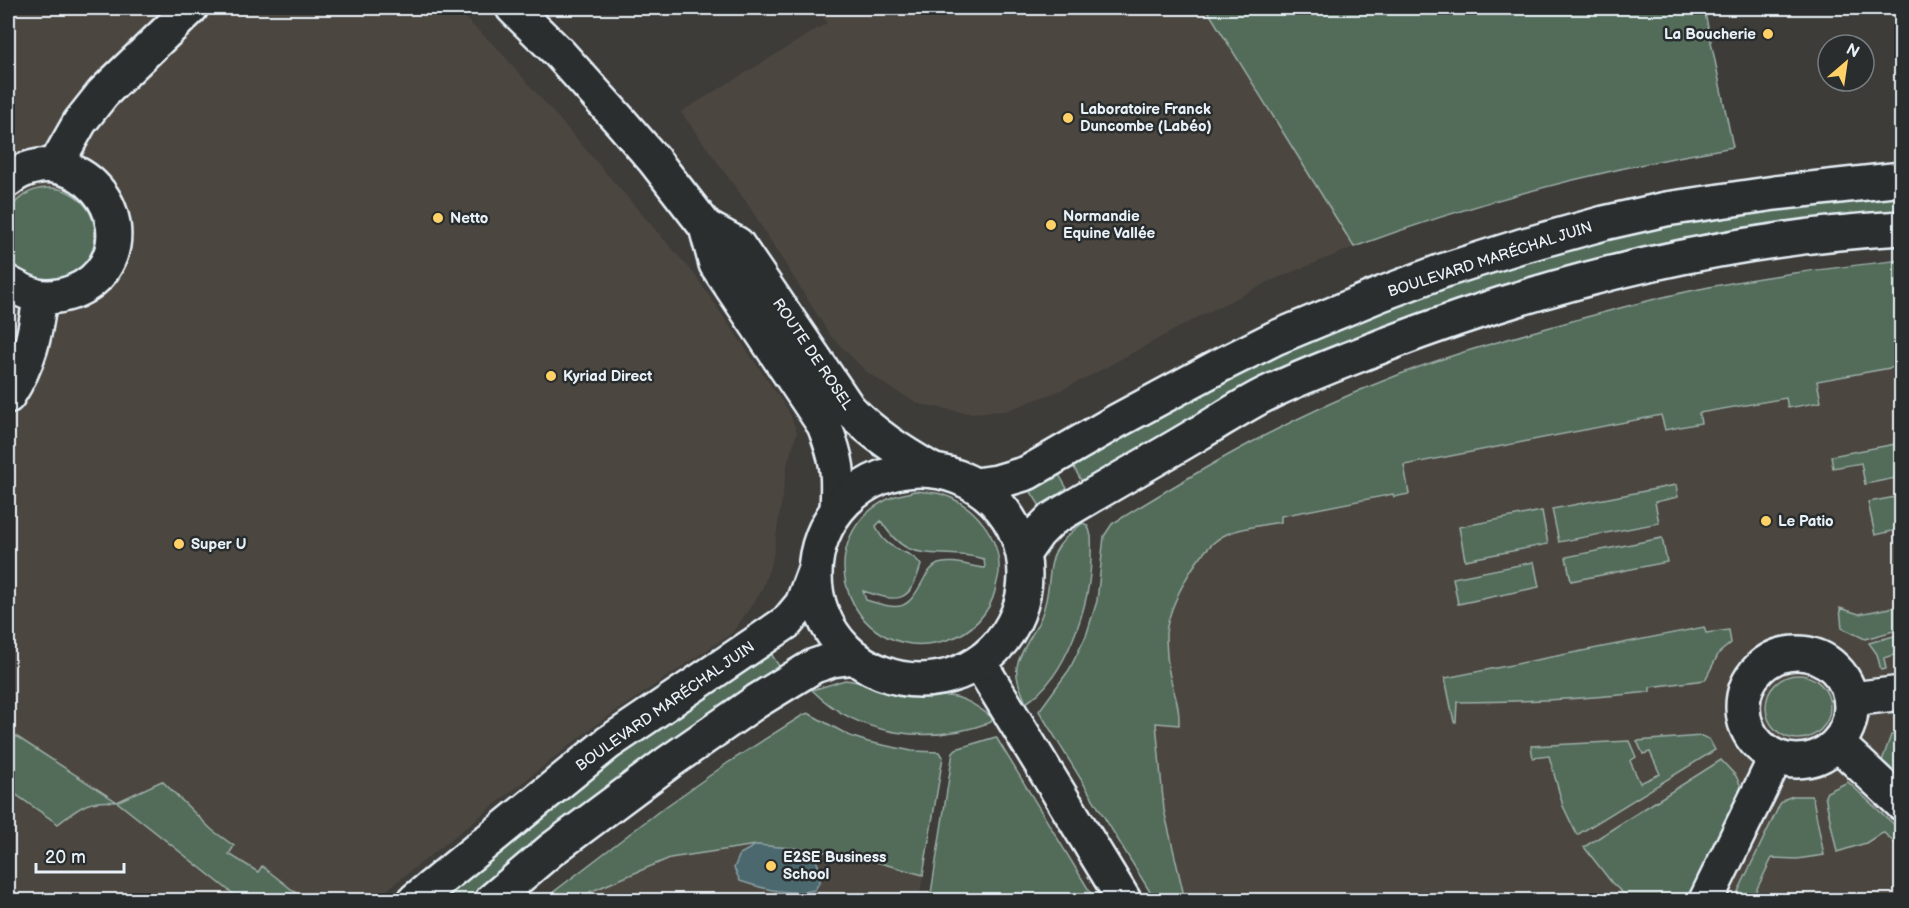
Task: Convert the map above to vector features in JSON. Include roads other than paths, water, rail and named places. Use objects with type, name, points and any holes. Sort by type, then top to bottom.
[{"type":"main road","points":[[55,166],[80,122],[103,93],[192,8]]},
{"type":"main road","name":"ROUTE DE ROSEL","points":[[513,8],[559,53],[621,122],[706,226],[737,244],[843,400],[860,420],[894,448],[932,470]]},
{"type":"main road","points":[[8,283],[40,297],[63,296],[81,289],[96,278],[107,262],[113,245],[115,229],[112,213],[98,188],[86,177],[71,169],[55,166],[28,169],[9,176]]},
{"type":"main road","name":"BOULEVARD MARÉCHAL JUIN","points":[[975,485],[997,482],[1027,473],[1117,421],[1275,338],[1442,271],[1594,226],[1666,209],[1775,193],[1902,179]]},
{"type":"main road","name":"ROUTE DE ROSEL","points":[[706,226],[716,264],[824,425],[835,453],[839,475],[837,510]]},
{"type":"main road","points":[[1023,553],[1051,520],[1266,394],[1305,376],[1418,333],[1523,297],[1697,254],[1759,243],[1902,228]]},
{"type":"main road","points":[[8,396],[23,371],[35,335],[40,297]]},
{"type":"main road","points":[[932,470],[975,485],[992,498],[1006,514],[1017,533],[1026,574],[1024,595],[1018,615],[1008,633],[995,649],[979,662],[956,674],[929,680],[903,679],[878,671],[855,657],[841,643],[829,627],[821,608],[816,589],[815,569],[822,538],[837,510],[856,491],[879,478],[905,471],[932,470]]},
{"type":"main road","name":"BOULEVARD MARÉCHAL JUIN","points":[[415,900],[608,743],[787,622],[802,604],[815,569]]},
{"type":"main road","points":[[1790,652],[1807,652],[1823,658],[1837,669],[1847,683],[1852,699],[1852,715],[1838,744],[1825,754],[1809,760],[1792,761],[1776,757],[1764,750],[1747,728],[1743,714],[1743,697],[1749,681],[1759,667],[1774,657],[1790,652]]},
{"type":"main road","points":[[492,900],[551,850],[669,762],[757,701],[814,666],[832,660],[855,657]]},
{"type":"main road","points":[[979,662],[1124,900]]},
{"type":"main road","points":[[1852,699],[1902,693]]},
{"type":"main road","points":[[1838,744],[1902,804]]},
{"type":"main road","points":[[1706,900],[1776,757]]},
{"type":"water","points":[[756,845],[802,849],[817,862],[822,877],[815,890],[786,892],[740,881],[734,868],[740,854]]},
{"type":"place","name":"La Boucherie","points":[[1768,34]]},
{"type":"place","name":"Laboratoire Franck Duncombe (Labéo)","points":[[1068,118]]},
{"type":"place","name":"Netto","points":[[438,218]]},
{"type":"place","name":"Normandie Equine Vallée","points":[[1051,225]]},
{"type":"place","name":"Kyriad Direct","points":[[551,376]]},
{"type":"place","name":"Le Patio","points":[[1766,521]]},
{"type":"place","name":"Super U","points":[[179,544]]},
{"type":"place","name":"E2SE Business School","points":[[771,866]]}]
